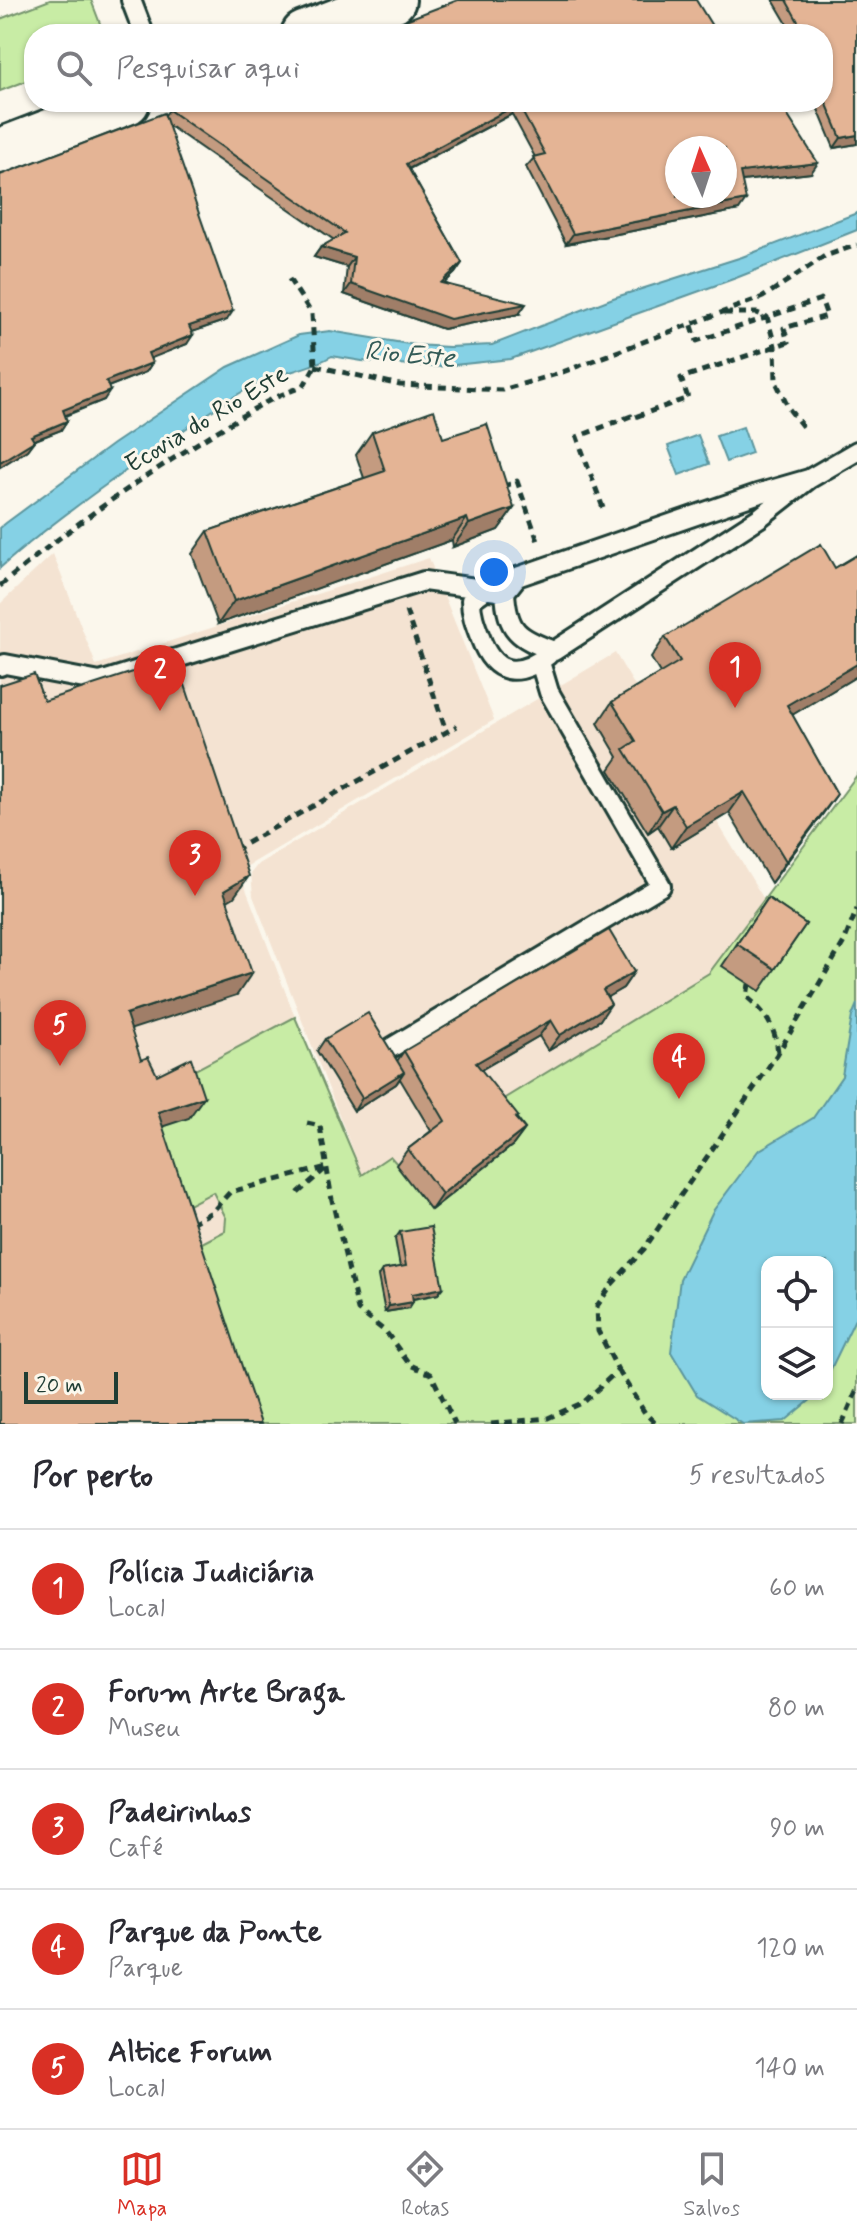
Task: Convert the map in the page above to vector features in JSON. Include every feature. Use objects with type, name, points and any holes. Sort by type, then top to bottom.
[{"type":"main road","points":[[330,24],[393,0]]},
{"type":"main road","points":[[0,151],[101,112]]},
{"type":"lane","points":[[131,0],[140,24]]},
{"type":"lane","points":[[484,590],[471,600],[471,612],[482,644],[498,667],[511,671],[530,668],[759,518],[809,479],[857,451]]},
{"type":"lane","points":[[0,666],[5,664],[100,682],[424,581],[484,590],[511,585],[757,494],[809,479]]},
{"type":"lane","points":[[389,1049],[661,886],[549,692],[547,656],[516,634],[506,615],[511,585]]},
{"type":"path","name":"Ecovia do Rio Este","points":[[0,586],[52,542],[188,449],[277,394],[303,387],[315,366],[400,385],[502,390],[560,373],[763,297],[825,256],[857,245]]},
{"type":"path","points":[[289,279],[312,314],[315,366]]},
{"type":"path","points":[[603,508],[577,437],[688,398],[681,378],[788,342],[784,328],[827,316],[821,299],[697,341],[691,323]]},
{"type":"path","points":[[719,313],[757,313],[767,317]]},
{"type":"path","points":[[767,317],[775,346],[776,382],[789,409],[806,431]]},
{"type":"path","points":[[497,490],[517,481],[539,545]]},
{"type":"path","points":[[446,731],[404,607],[458,588]]},
{"type":"path","points":[[228,836],[233,850],[457,726]]},
{"type":"path","points":[[656,1424],[645,1413],[618,1370],[598,1331],[597,1306],[612,1284],[644,1249],[778,1053],[844,942],[857,909]]},
{"type":"path","points":[[749,984],[747,997],[766,1014],[776,1034],[778,1053]]},
{"type":"path","points":[[307,1123],[320,1126],[332,1200],[358,1310],[386,1332],[410,1365],[431,1374],[455,1424]]},
{"type":"path","points":[[298,1193],[327,1167]]},
{"type":"path","points":[[187,1225],[212,1212],[230,1192],[327,1167]]},
{"type":"path","points":[[491,1424],[548,1418],[584,1402],[618,1370]]},
{"type":"path","points":[[842,1424],[857,1390]]},
{"type":"shaded area","points":[[53,554],[96,665],[429,558],[494,720],[239,871],[295,1017],[176,1080],[213,1192],[226,1218],[225,1230],[0,1424],[0,604]]},
{"type":"shaded area","points":[[615,653],[765,901],[709,973],[396,1165],[390,1156],[363,1176],[253,896],[251,873],[258,864]]},
{"type":"green space","points":[[50,0],[91,0],[100,24],[24,24],[24,82],[0,91],[0,19]]},
{"type":"green space","points":[[857,775],[857,1424],[238,1424],[173,1258],[225,1231],[226,1218],[213,1192],[162,1219],[144,1101],[176,1080],[295,1017],[362,1175],[390,1156],[397,1164],[709,973]]},
{"type":"water","name":"Rio Este","points":[[857,213],[857,230],[736,278],[511,359],[435,367],[332,356],[257,384],[206,414],[105,486],[51,525],[0,568],[0,528],[6,523],[113,444],[228,367],[299,335],[330,331],[415,345],[492,345],[613,298],[742,257]]},
{"type":"water","points":[[743,427],[752,453],[726,462],[716,436]]},
{"type":"water","points":[[698,435],[709,464],[679,475],[668,446]]},
{"type":"water","points":[[857,1004],[857,1315],[833,1365],[833,1256],[761,1256],[761,1400],[811,1400],[785,1421],[743,1424],[697,1395],[671,1352],[680,1279],[713,1211],[758,1151],[813,1118],[842,1076],[852,1016]]},
{"type":"building","points":[[458,0],[696,0],[711,24],[395,24]]},
{"type":"building","points":[[786,0],[857,0],[857,135],[841,138],[830,112],[833,112],[833,24],[799,24]]},
{"type":"building","points":[[172,112],[503,112],[406,164],[462,263],[441,283],[526,304],[450,319],[351,284],[354,257],[321,247],[345,233]]},
{"type":"building","points":[[522,112],[785,112],[818,163],[740,172],[746,200],[737,202],[737,136],[665,136],[665,208],[705,208],[573,234],[533,157],[545,154]]},
{"type":"building","points":[[164,113],[233,311],[189,326],[193,335],[148,353],[152,363],[106,381],[110,391],[63,410],[67,421],[31,436],[34,441],[0,462],[0,175]]},
{"type":"building","points":[[434,410],[443,438],[487,424],[514,508],[469,524],[467,518],[234,601],[208,531],[385,471],[372,432]]},
{"type":"building","points":[[821,544],[835,568],[857,555],[857,664],[787,705],[837,794],[786,861],[744,792],[686,826],[673,805],[662,811],[624,749],[636,741],[612,702],[680,661],[665,637]]},
{"type":"building","points":[[176,658],[249,876],[224,891],[252,973],[126,1014],[141,1060],[148,1057],[157,1075],[191,1058],[204,1097],[158,1112],[261,1424],[0,1424],[0,685],[34,674],[44,701]]},
{"type":"building","points":[[768,898],[806,924],[775,969],[737,944]]},
{"type":"building","points":[[609,930],[634,972],[603,990],[611,1004],[560,1035],[551,1020],[476,1063],[525,1129],[442,1194],[408,1149],[445,1121],[404,1051]]},
{"type":"building","points":[[368,1013],[404,1072],[362,1098],[325,1039]]},
{"type":"building","points":[[431,1227],[443,1288],[412,1294],[413,1302],[389,1306],[382,1270],[406,1266],[400,1232]]},
{"type":"place","name":"Polícia Judiciária","points":[[735,708]]},
{"type":"place","name":"Forum Arte Braga","points":[[160,711]]},
{"type":"place","name":"Padeirinhos","points":[[195,896]]},
{"type":"place","name":"Altice Forum","points":[[60,1066]]},
{"type":"place","name":"Parque da Ponte","points":[[679,1099]]}]
